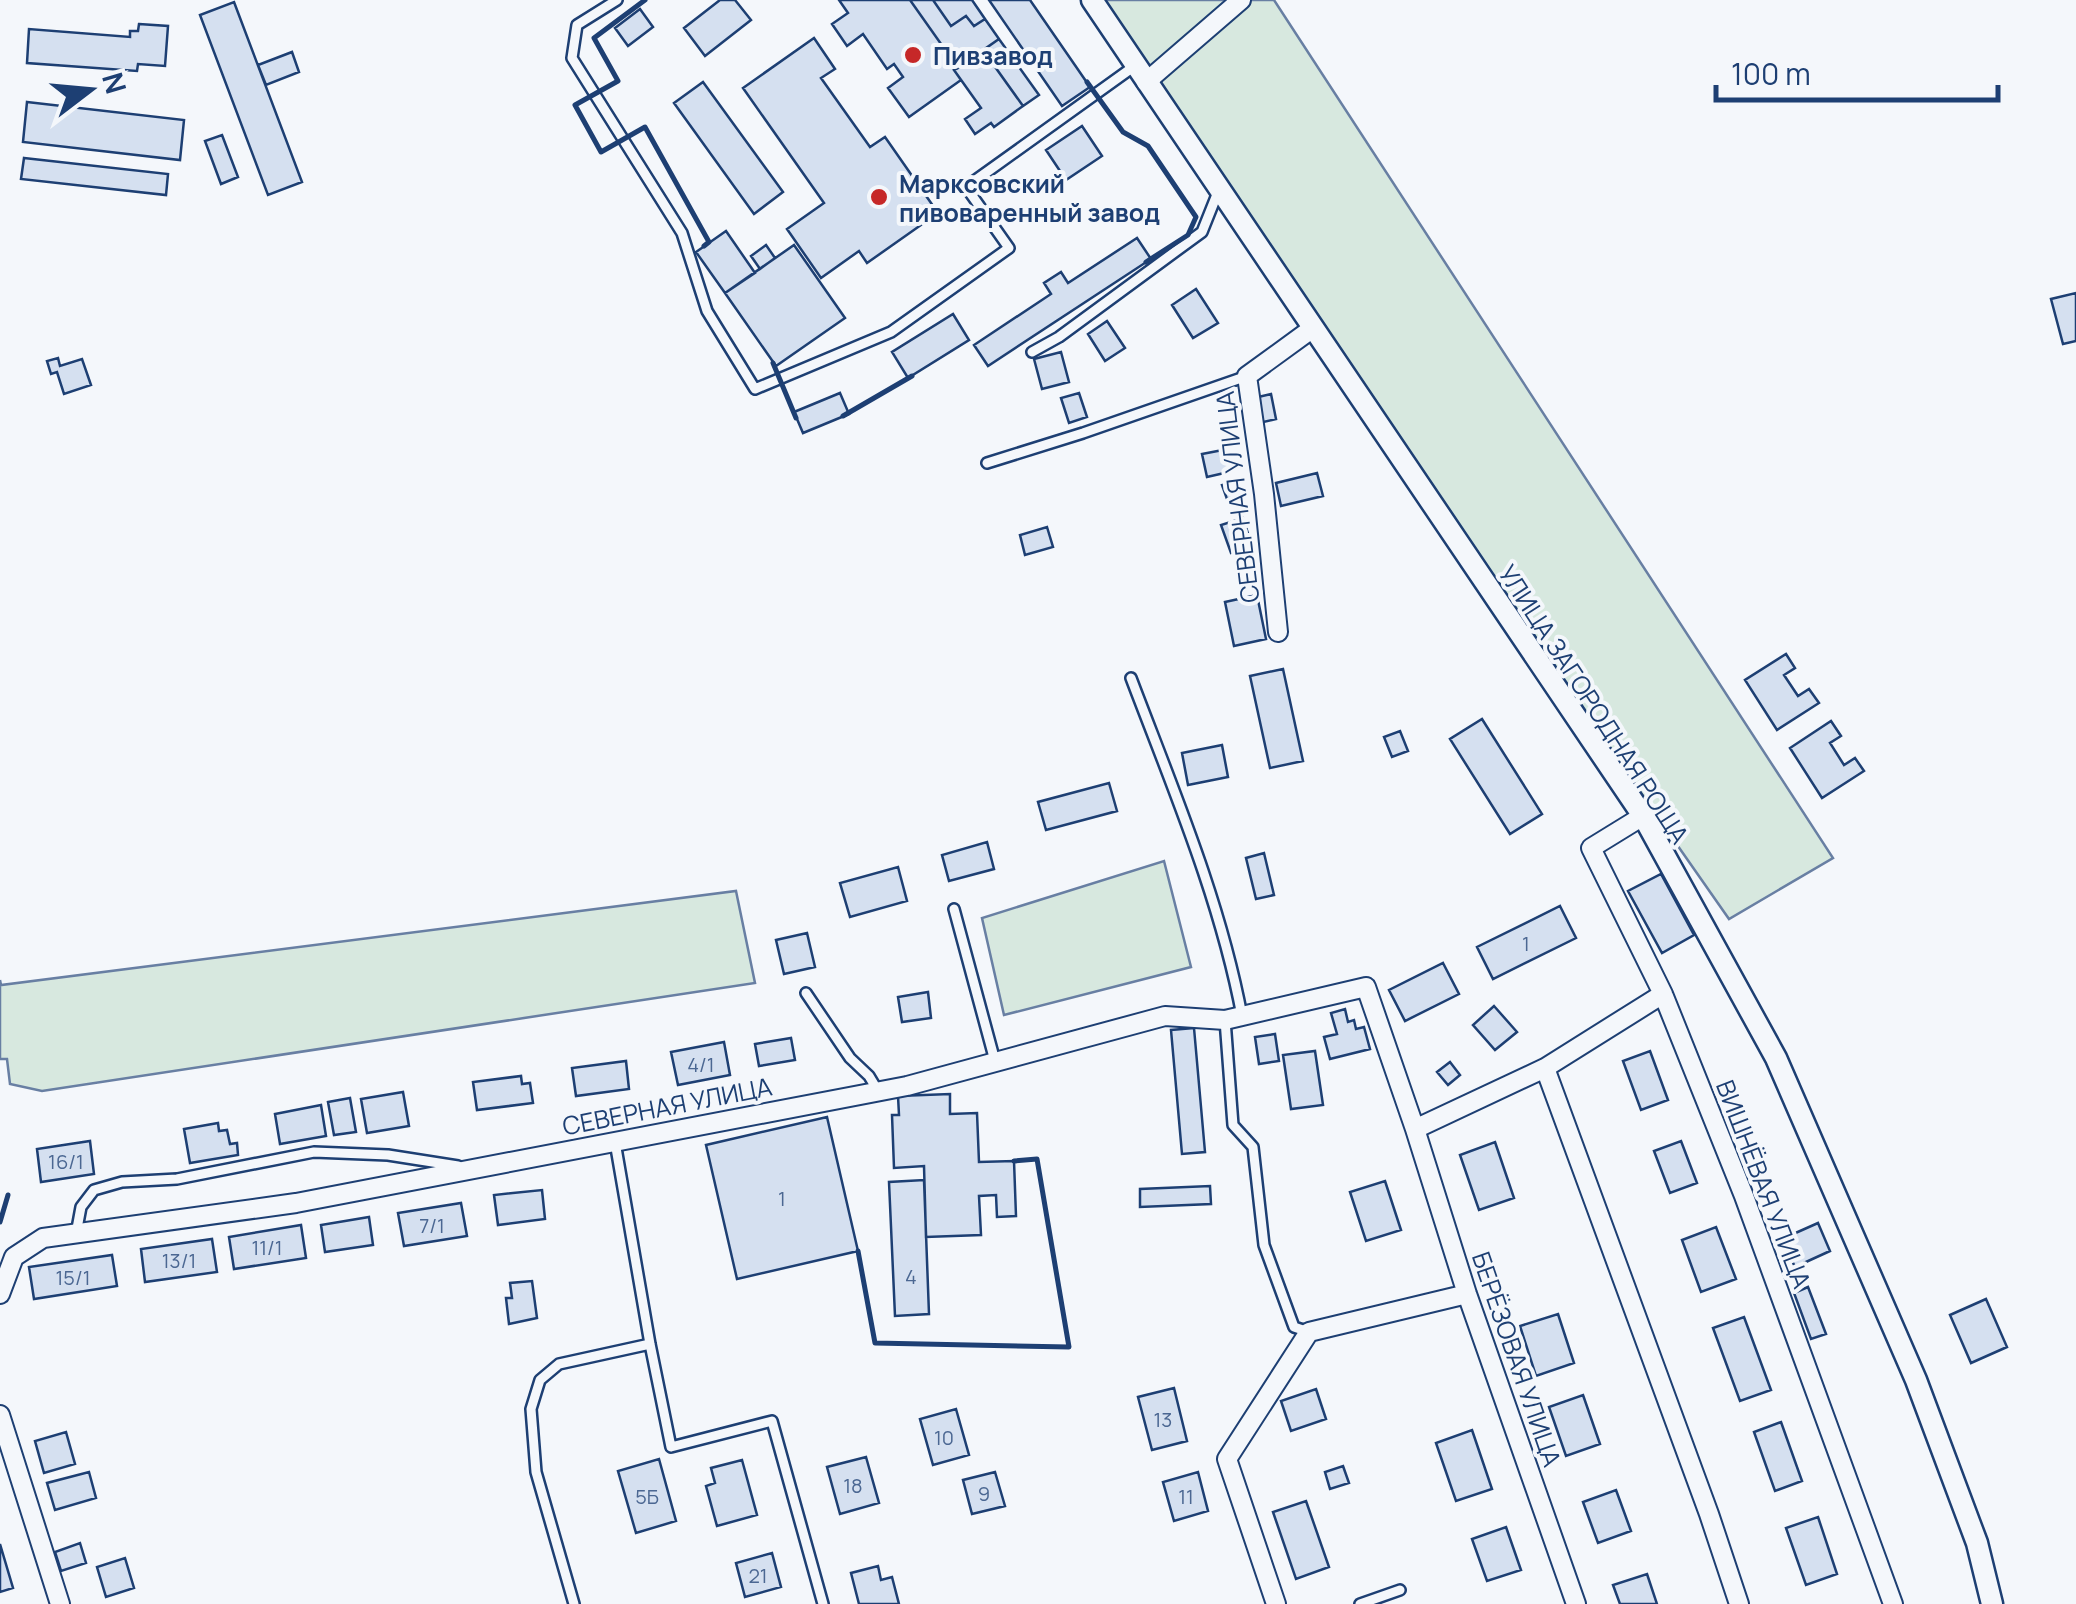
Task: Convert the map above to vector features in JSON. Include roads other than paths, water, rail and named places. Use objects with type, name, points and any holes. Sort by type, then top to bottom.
[{"type":"street","name":"УЛИЦА ЗАГОРОДНАЯ РОЩА","points":[[1092,0],[1642,816],[1784,1076],[1916,1380],[1977,1543],[1992,1604]]},
{"type":"street","points":[[1141,74],[1241,0]]},
{"type":"street","name":"СЕВЕРНАЯ УЛИЦА","points":[[1278,632],[1247,376],[1312,328]]},
{"type":"street","name":"ВИШНЁВАЯ УЛИЦА","points":[[1642,816],[1591,848],[1663,994],[1744,1196],[1892,1604]]},
{"type":"street","name":"СЕВЕРНАЯ УЛИЦА","points":[[0,1294],[14,1257],[43,1238],[296,1203],[878,1091],[1166,1016],[1233,1018],[1366,987]]},
{"type":"street","name":"БЕРЁЗОВАЯ УЛИЦА","points":[[1366,987],[1467,1294],[1576,1604]]},
{"type":"street","points":[[1415,1128],[1545,1068],[1663,994]]},
{"type":"street","points":[[1545,1068],[1740,1604]]},
{"type":"street","points":[[1276,1604],[1227,1458],[1310,1332],[1467,1294]]},
{"type":"street","points":[[0,1415],[60,1604]]},
{"type":"lane","points":[[617,0],[577,25],[572,58],[682,233],[707,311],[755,389],[891,332],[1009,248],[966,187],[1141,74]]},
{"type":"lane","points":[[1032,352],[1059,337],[1202,232],[1219,190]]},
{"type":"lane","points":[[986,463],[1083,434],[1247,376]]},
{"type":"lane","points":[[1132,678],[1196,850],[1232,963],[1233,1125],[1254,1147],[1264,1245],[1294,1326],[1310,1332]]},
{"type":"lane","points":[[954,909],[996,1062]]},
{"type":"lane","points":[[806,993],[850,1058],[878,1091]]},
{"type":"lane","points":[[615,1142],[672,1448],[772,1421],[823,1604]]},
{"type":"lane","points":[[76,1234],[82,1207],[94,1190],[122,1182],[176,1179],[314,1152],[388,1154],[473,1169]]},
{"type":"lane","points":[[574,1604],[536,1472],[531,1409],[540,1380],[559,1364],[650,1344]]},
{"type":"lane","points":[[1360,1604],[1400,1590]]},
{"type":"place","name":"Пивзавод","points":[[913,55]]},
{"type":"place","name":"Марксовский пивоваренный завод","points":[[879,197]]}]
